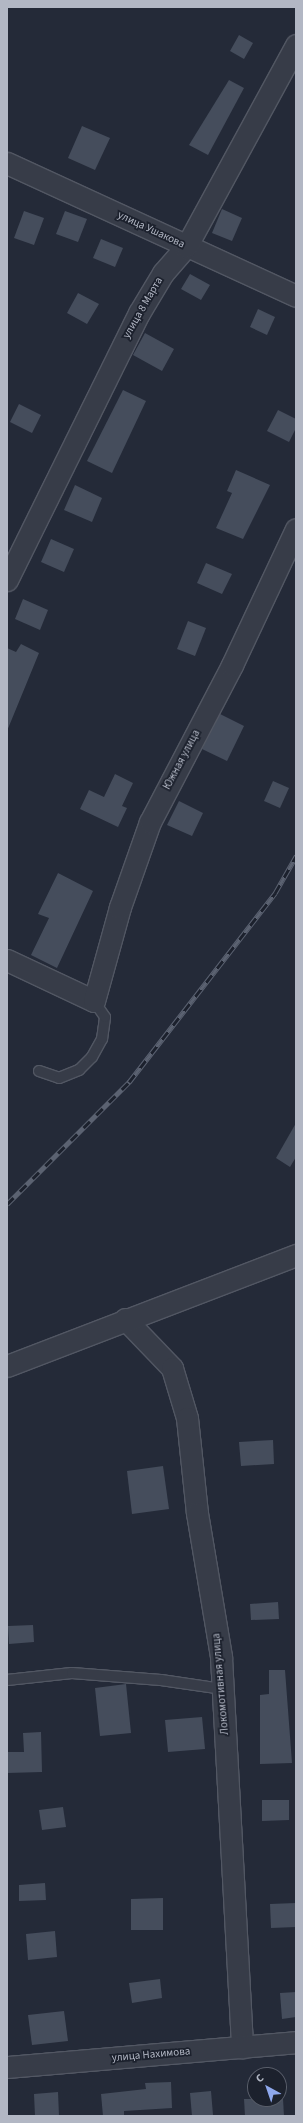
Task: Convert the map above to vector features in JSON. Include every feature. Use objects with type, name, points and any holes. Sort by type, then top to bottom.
[{"type":"street","name":"улица 8 Марта","points":[[7,580],[139,313],[163,273],[186,246],[296,45]]},
{"type":"street","name":"улица Ушакова","points":[[7,163],[296,296]]},
{"type":"street","name":"Южная улица","points":[[94,1000],[120,907],[150,822],[232,665],[296,529]]},
{"type":"street","points":[[7,960],[94,1000]]},
{"type":"street","points":[[7,1366],[126,1318],[296,1256]]},
{"type":"street","name":"Локомотивная улица","points":[[126,1318],[172,1368],[187,1418],[197,1513],[221,1657],[242,2047]]},
{"type":"street","name":"улица Нахимова","points":[[7,2067],[296,2042]]},
{"type":"lane","points":[[39,1071],[59,1078],[79,1070],[92,1057],[102,1039],[105,1017],[94,1000]]},
{"type":"lane","points":[[7,1680],[72,1673],[161,1680],[223,1688]]},
{"type":"building","points":[[239,35],[253,43],[244,59],[230,51]]},
{"type":"building","points":[[229,80],[244,88],[208,155],[189,145]]},
{"type":"building","points":[[82,126],[110,138],[95,170],[68,158]]},
{"type":"building","points":[[222,209],[242,218],[232,241],[212,233]]},
{"type":"building","points":[[24,211],[44,218],[34,245],[14,238]]},
{"type":"building","points":[[65,211],[87,219],[78,242],[56,234]]},
{"type":"building","points":[[101,239],[123,248],[115,267],[93,258]]},
{"type":"building","points":[[190,274],[210,285],[201,300],[181,289]]},
{"type":"building","points":[[78,293],[99,304],[87,324],[67,313]]},
{"type":"building","points":[[258,309],[275,317],[267,335],[250,327]]},
{"type":"building","points":[[145,333],[174,349],[162,371],[133,355]]},
{"type":"building","points":[[123,390],[146,401],[112,473],[87,461]]},
{"type":"building","points":[[19,404],[41,415],[32,433],[10,422]]},
{"type":"building","points":[[278,410],[296,419],[296,428],[289,442],[267,431]]},
{"type":"building","points":[[236,470],[270,485],[243,539],[216,528],[232,493],[227,491]]},
{"type":"building","points":[[75,485],[102,498],[92,522],[64,510]]},
{"type":"building","points":[[51,539],[74,549],[64,572],[41,562]]},
{"type":"building","points":[[206,563],[232,574],[222,594],[197,583]]},
{"type":"building","points":[[23,599],[48,610],[40,630],[15,619]]},
{"type":"building","points":[[188,621],[206,628],[195,656],[177,649]]},
{"type":"building","points":[[21,644],[39,653],[7,731],[7,648],[16,652]]},
{"type":"building","points":[[220,714],[244,726],[227,761],[202,749]]},
{"type":"building","points":[[115,774],[133,783],[122,806],[127,808],[118,827],[80,809],[89,790],[104,797]]},
{"type":"building","points":[[273,781],[289,788],[280,808],[264,801]]},
{"type":"building","points":[[179,801],[203,813],[192,836],[167,825]]},
{"type":"building","points":[[58,873],[93,891],[57,968],[31,955],[49,918],[38,914]]},
{"type":"building","points":[[296,1123],[296,1157],[290,1167],[276,1158]]},
{"type":"building","points":[[273,1440],[274,1464],[241,1466],[239,1442]]},
{"type":"building","points":[[163,1466],[169,1509],[132,1514],[127,1471]]},
{"type":"building","points":[[278,1602],[279,1619],[251,1620],[250,1604]]},
{"type":"building","points":[[33,1625],[34,1642],[9,1644],[8,1626]]},
{"type":"building","points":[[269,1670],[285,1670],[292,1763],[260,1764],[260,1695],[269,1694]]},
{"type":"building","points":[[126,1684],[131,1733],[100,1736],[95,1688]]},
{"type":"building","points":[[202,1717],[205,1749],[168,1752],[165,1720]]},
{"type":"building","points":[[41,1732],[42,1772],[7,1773],[7,1752],[24,1752],[23,1733]]},
{"type":"building","points":[[262,1800],[289,1800],[289,1820],[262,1821]]},
{"type":"building","points":[[63,1807],[66,1827],[42,1830],[39,1810]]},
{"type":"building","points":[[45,1883],[46,1900],[19,1901],[19,1885]]},
{"type":"building","points":[[163,1898],[163,1930],[131,1930],[131,1899]]},
{"type":"building","points":[[296,1903],[296,1927],[271,1928],[270,1904]]},
{"type":"building","points":[[55,1931],[57,1957],[28,1960],[26,1934]]},
{"type":"building","points":[[160,1979],[162,1998],[132,2003],[129,1983]]},
{"type":"building","points":[[296,1992],[296,2017],[282,2019],[280,1993]]},
{"type":"building","points":[[64,2011],[68,2041],[32,2045],[28,2015]]},
{"type":"building","points":[[171,2082],[172,2108],[124,2111],[124,2116],[103,2116],[101,2094],[146,2089],[145,2083]]},
{"type":"building","points":[[211,2091],[213,2115],[192,2116],[190,2093]]},
{"type":"building","points":[[58,2092],[59,2116],[35,2116],[34,2094]]},
{"type":"building","points":[[244,2099],[247,2099],[247,2107],[283,2107],[284,2116],[245,2116]]},
{"type":"railway","points":[[7,1204],[129,1082],[275,893],[296,856]]}]
